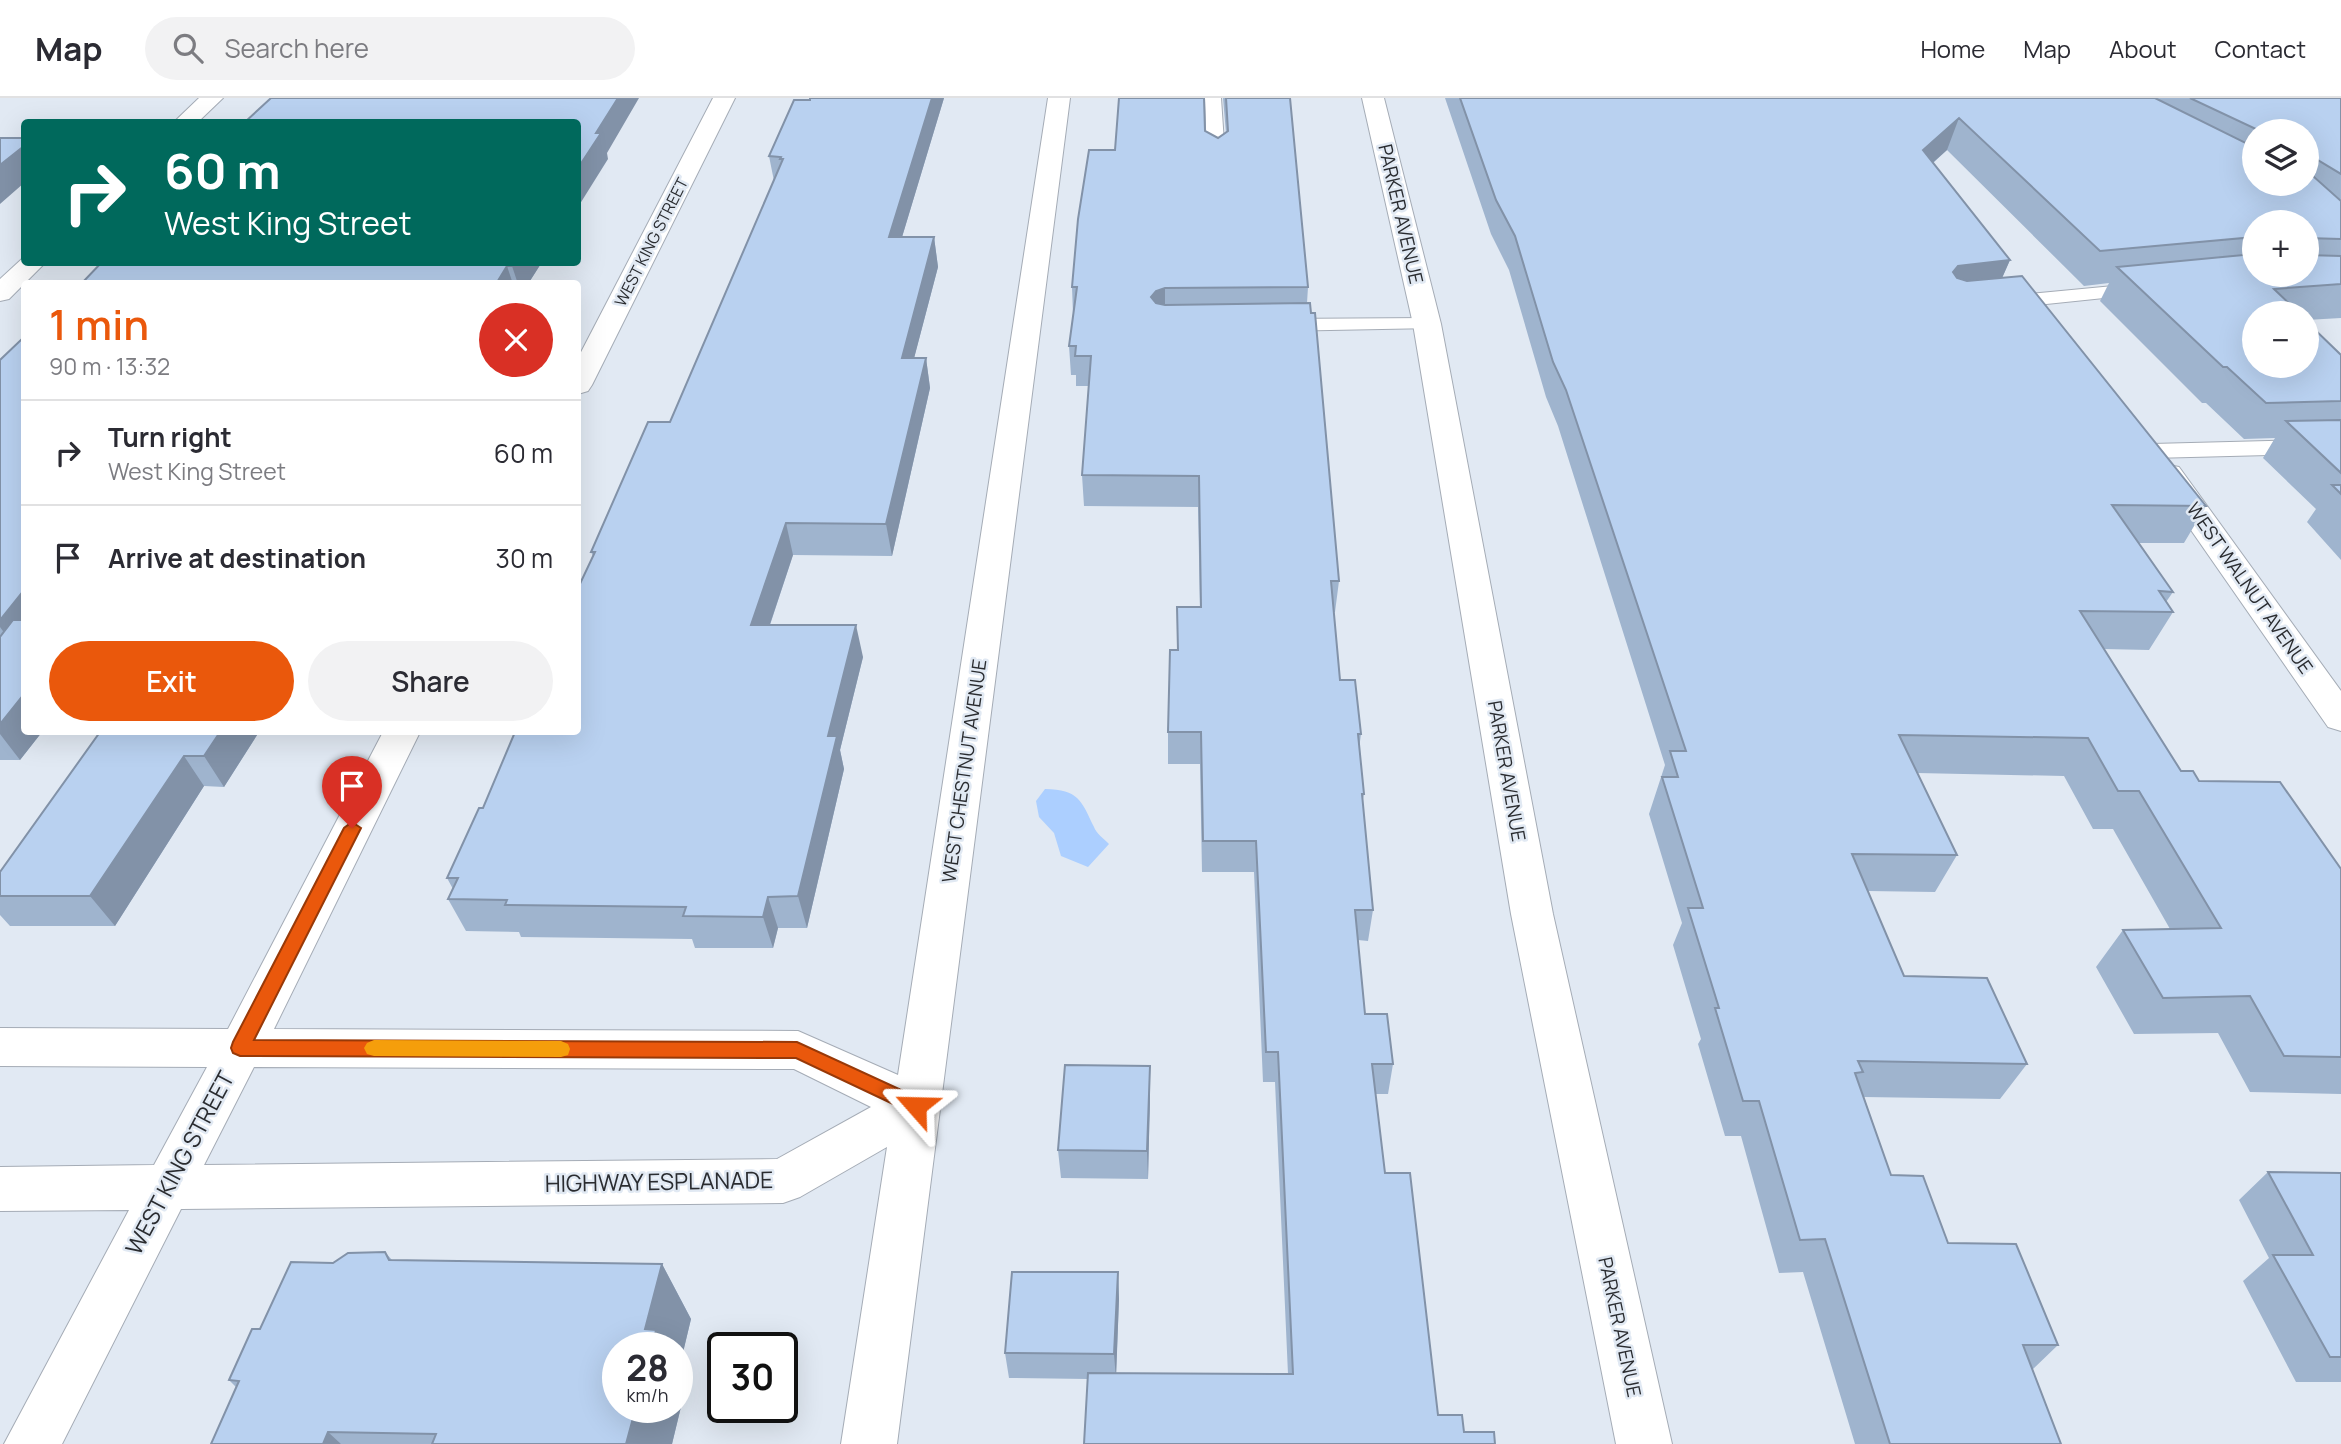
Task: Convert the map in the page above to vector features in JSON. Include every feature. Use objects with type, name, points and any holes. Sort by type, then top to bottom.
[{"type":"street","points":[[188,119],[212,98]]},
{"type":"street","name":"WEST KING STREET","points":[[581,379],[724,98]]},
{"type":"street","name":"WEST CHESTNUT AVENUE","points":[[869,1444],[1059,98]]},
{"type":"street","name":"PARKER AVENUE","points":[[1373,98],[1427,324],[1532,914],[1644,1444]]},
{"type":"street","points":[[0,293],[29,266]]},
{"type":"street","name":"WEST WALNUT AVENUE","points":[[2144,441],[2341,718]]},
{"type":"street","name":"WEST KING STREET","points":[[32,1444],[240,1048],[399,735]]},
{"type":"street","points":[[0,1047],[797,1050],[916,1106]]},
{"type":"street","name":"HIGHWAY ESPLANADE","points":[[0,1189],[783,1181],[916,1106]]},
{"type":"lane","points":[[1213,98],[1216,158]]},
{"type":"lane","points":[[1980,304],[2160,287]]},
{"type":"lane","points":[[1262,325],[1427,324]]},
{"type":"lane","points":[[2144,441],[2341,446]]},
{"type":"water","points":[[1045,789],[1065,792],[1077,798],[1096,831],[1109,844],[1088,867],[1061,856],[1054,833],[1039,817],[1036,801]]},
{"type":"building","points":[[271,98],[618,98],[596,133],[601,133],[581,163],[581,119],[248,119]]},
{"type":"building","points":[[932,98],[889,237],[934,237],[902,358],[926,358],[886,524],[786,523],[751,625],[856,625],[828,736],[837,736],[798,896],[768,897],[763,917],[683,916],[686,907],[505,905],[507,900],[448,899],[458,878],[447,878],[479,808],[483,808],[514,735],[581,735],[581,582],[595,552],[591,552],[648,422],[670,422],[783,159],[769,156],[794,100]]},
{"type":"building","points":[[1119,98],[1204,98],[1205,131],[1218,138],[1228,131],[1226,98],[1290,98],[1308,287],[1165,288],[1156,291],[1151,297],[1156,303],[1165,305],[1310,303],[1311,313],[1315,313],[1339,581],[1331,581],[1340,680],[1355,680],[1361,734],[1358,734],[1362,794],[1373,910],[1355,910],[1365,1014],[1387,1014],[1393,1064],[1372,1064],[1385,1173],[1410,1173],[1438,1415],[1462,1415],[1464,1432],[1494,1432],[1495,1444],[1084,1444],[1088,1373],[1293,1374],[1278,1052],[1266,1052],[1256,841],[1203,841],[1201,732],[1168,732],[1170,650],[1178,650],[1177,607],[1201,607],[1199,476],[1082,475],[1091,356],[1075,356],[1076,346],[1069,346],[1077,287],[1072,287],[1078,219],[1089,150],[1115,150]]},
{"type":"building","points":[[1460,98],[2155,98],[2242,141],[2242,196],[2319,196],[2319,181],[2341,201],[2341,239],[2319,238],[2319,210],[2242,210],[2242,238],[2100,251],[1959,118],[1923,150],[2010,260],[1958,266],[1953,272],[1957,278],[1967,281],[2022,276],[2206,506],[2112,505],[2173,592],[2159,591],[2173,612],[2080,611],[2181,771],[2193,771],[2199,781],[2280,782],[2341,869],[2341,1057],[2284,1056],[2250,996],[2163,998],[2123,930],[2221,928],[2139,791],[2118,791],[2088,738],[1899,735],[1957,855],[1852,854],[1904,976],[1987,978],[2027,1064],[1858,1061],[1863,1072],[1855,1073],[1891,1175],[1923,1176],[1948,1243],[2016,1244],[2058,1345],[2023,1345],[2061,1444],[1890,1444],[1825,1239],[1800,1240],[1759,1101],[1743,1101],[1715,1008],[1719,1008],[1688,908],[1703,908],[1662,777],[1678,777],[1670,751],[1686,751],[1566,390],[1553,362],[1515,236],[1496,200]]},
{"type":"building","points":[[2190,98],[2341,98],[2341,174],[2319,161],[2319,119],[2242,119],[2242,123]]},
{"type":"building","points":[[0,138],[21,138],[21,148],[0,165]]},
{"type":"building","points":[[2242,255],[2242,287],[2301,287],[2274,289],[2286,301],[2242,301],[2242,378],[2319,378],[2319,334],[2341,355],[2341,401],[2266,403],[2227,367],[2223,367],[2117,267]]},
{"type":"building","points":[[2319,255],[2341,256],[2341,284],[2319,286]]},
{"type":"building","points":[[98,266],[507,266],[498,280],[85,280]]},
{"type":"building","points":[[21,340],[21,594],[0,620],[0,360]]},
{"type":"building","points":[[2341,420],[2341,473],[2286,421]]},
{"type":"building","points":[[2332,485],[2341,485],[2341,494]]},
{"type":"building","points":[[13,620],[21,620],[21,698],[0,724],[0,637]]},
{"type":"building","points":[[98,735],[218,735],[204,756],[184,756],[90,896],[0,896],[0,872]]},
{"type":"building","points":[[1065,1065],[1150,1066],[1147,1151],[1058,1150]]},
{"type":"building","points":[[2268,1172],[2341,1173],[2341,1357],[2330,1357],[2273,1255],[2313,1255]]},
{"type":"building","points":[[385,1252],[389,1260],[662,1264],[645,1329],[656,1332],[602,1332],[602,1423],[632,1423],[626,1444],[432,1444],[436,1434],[328,1432],[323,1444],[211,1444],[239,1381],[229,1380],[252,1329],[260,1329],[291,1262],[333,1263],[348,1253]]},
{"type":"building","points":[[1012,1272],[1118,1272],[1114,1354],[1005,1353]]},
{"type":"slow traffic","points":[[374,1048],[561,1049]]},
{"type":"route","points":[[352,828],[240,1048],[797,1050],[916,1106]]}]
